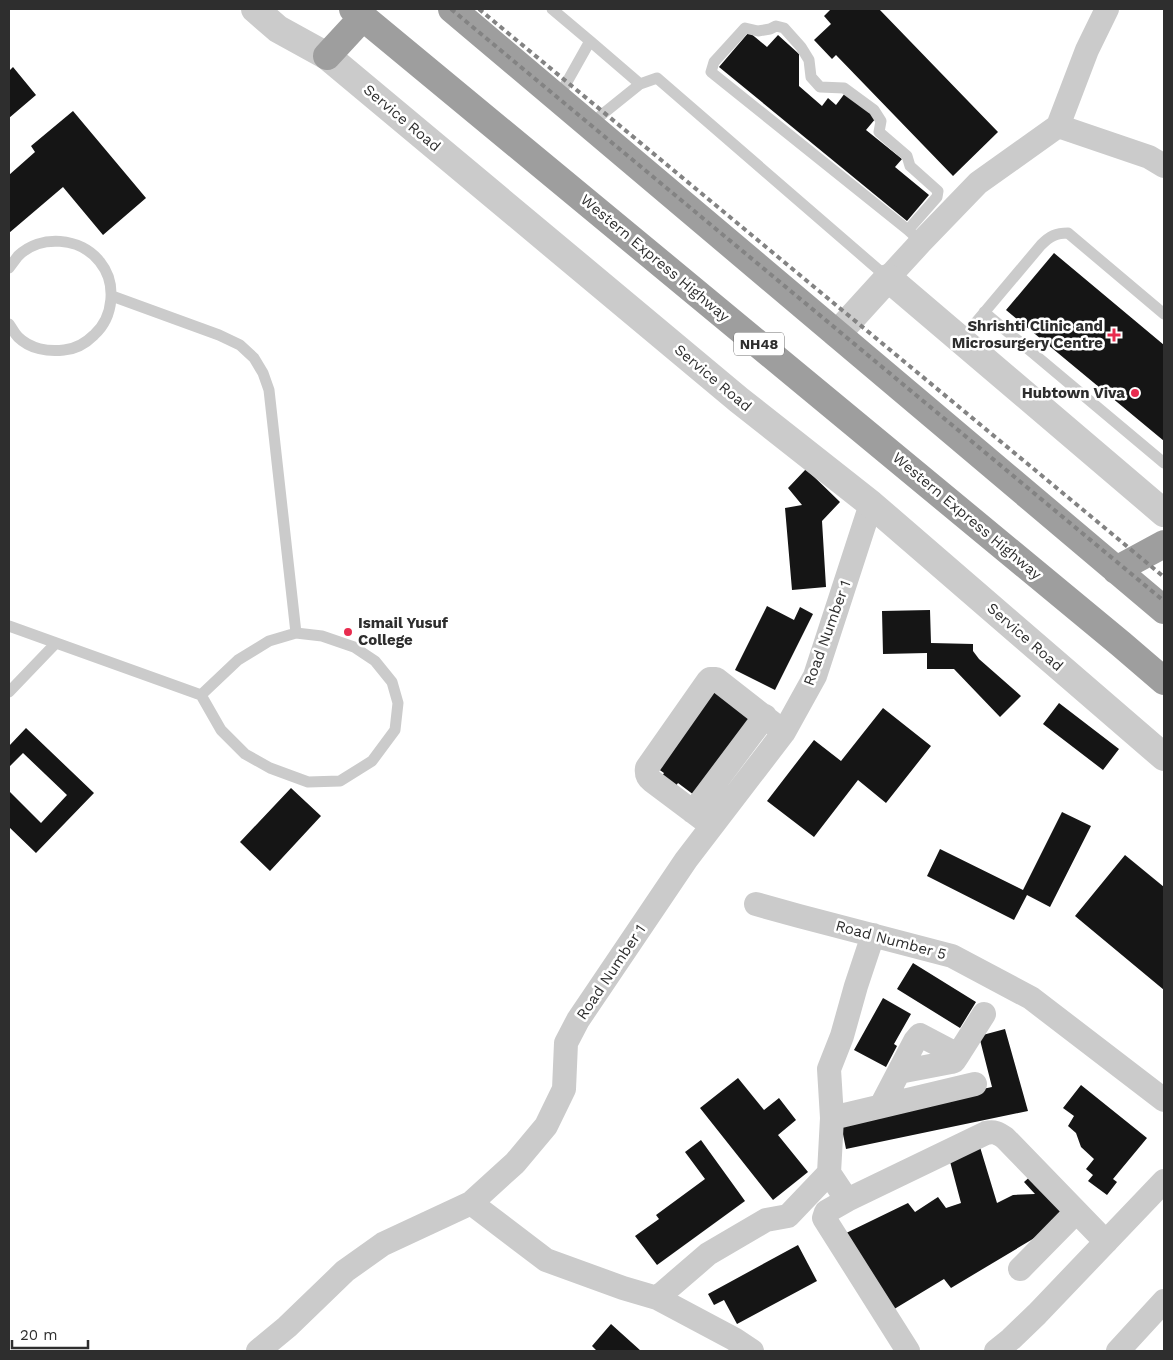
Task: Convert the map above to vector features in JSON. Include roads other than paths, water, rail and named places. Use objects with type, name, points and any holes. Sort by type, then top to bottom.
[{"type":"highway","points":[[452,9],[1164,610]]},
{"type":"highway","points":[[327,56],[358,13]]},
{"type":"highway","name":"Western Express Highway","points":[[358,13],[1164,680]]},
{"type":"highway","points":[[1116,570],[1164,544]]},
{"type":"street","name":"Service Road","points":[[255,9],[278,29],[327,56],[739,400],[871,504],[1164,757]]},
{"type":"street","points":[[837,334],[888,278],[915,236],[978,183],[1058,126],[1087,50],[1107,9]]},
{"type":"street","points":[[1058,126],[1149,157],[1164,166]]},
{"type":"street","points":[[888,278],[1164,513]]},
{"type":"street","name":"Road Number 1","points":[[258,1351],[287,1327],[345,1271],[383,1244],[471,1203],[515,1162],[546,1126],[564,1089],[566,1043],[578,1020],[686,860],[784,732],[815,676],[871,504]]},
{"type":"street","points":[[712,826],[652,782],[646,773],[647,768],[708,681],[716,679],[784,732]]},
{"type":"street","points":[[693,812],[765,716]]},
{"type":"street","name":"Road Number 5","points":[[756,904],[952,956],[1031,998],[1164,1100]]},
{"type":"street","points":[[847,1200],[829,1173],[832,1118],[829,1069],[842,1036],[872,935]]},
{"type":"street","points":[[899,1072],[954,1061],[984,1014]]},
{"type":"street","points":[[881,1106],[920,1035],[958,1055]]},
{"type":"street","points":[[832,1118],[974,1084]]},
{"type":"street","points":[[908,1351],[824,1218],[826,1212],[847,1200],[991,1131],[1005,1138],[1106,1242]]},
{"type":"street","points":[[657,1298],[708,1254],[766,1220],[788,1216],[829,1173]]},
{"type":"street","points":[[996,1351],[1037,1314],[1164,1181]]},
{"type":"street","points":[[471,1203],[546,1260],[623,1288],[657,1298],[734,1339],[752,1351]]},
{"type":"street","points":[[1020,1269],[1076,1212]]},
{"type":"street","points":[[1118,1351],[1164,1301]]},
{"type":"lane","points":[[552,9],[640,84]]},
{"type":"lane","points":[[776,26],[784,28],[801,46],[809,60],[811,77],[820,87],[844,88],[874,110],[882,121],[879,132],[907,156],[910,166],[938,191],[938,198],[915,236],[711,72],[714,62],[745,28],[758,32],[776,26]]},
{"type":"lane","points":[[558,99],[590,41]]},
{"type":"lane","points":[[589,125],[640,84],[657,78],[888,278]]},
{"type":"lane","points":[[961,340],[1041,244],[1057,233],[1068,233],[1164,314]]},
{"type":"lane","points":[[9,268],[19,255],[34,245],[52,241],[70,242],[87,250],[100,262],[109,278],[112,296],[109,314],[100,330],[86,342],[70,350],[51,352],[33,347],[18,337],[9,324]]},
{"type":"lane","points":[[112,296],[226,338],[240,345],[254,358],[263,373],[269,390],[296,633]]},
{"type":"lane","points":[[984,312],[1164,463]]},
{"type":"lane","points":[[9,626],[201,695],[221,730],[245,754],[270,768],[308,782],[340,782],[372,761],[395,730],[398,703],[392,682],[375,661],[354,647],[322,636],[296,633],[269,641],[238,660],[201,695]]},
{"type":"lane","points":[[9,692],[56,643]]},
{"type":"railway","points":[[451,9],[1164,601]]},
{"type":"railway","points":[[479,9],[1164,577]]},
{"type":"place","name":"Shrishti Clinic and Microsurgery Centre","points":[[1114,335]]},
{"type":"place","name":"Hubtown Viva","points":[[1135,393]]},
{"type":"place","name":"Ismail Yusuf College","points":[[348,632]]}]
